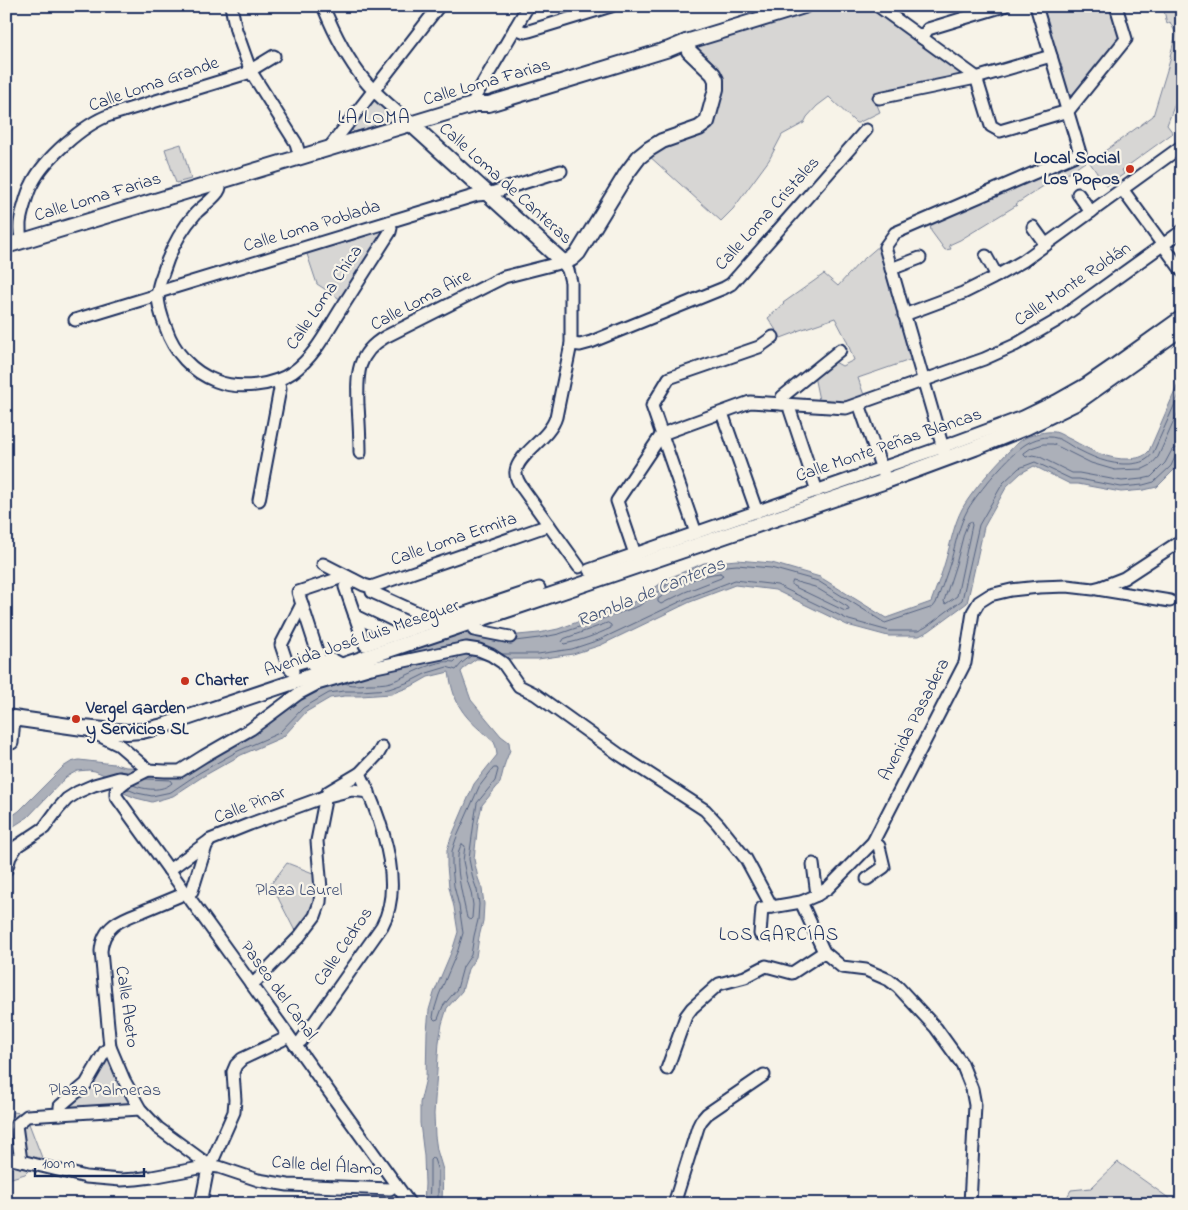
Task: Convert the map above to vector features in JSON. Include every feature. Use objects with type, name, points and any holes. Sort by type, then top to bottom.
[{"type":"main road","name":"Calle Loma Farias","points":[[6,246],[476,104],[489,104],[804,6]]},
{"type":"main road","points":[[563,262],[578,253],[626,173],[640,157],[662,141],[700,128],[707,122],[716,89],[716,80],[713,74],[689,51],[686,42]]},
{"type":"main road","name":"Calle Loma de Canteras","points":[[411,124],[563,262]]},
{"type":"main road","name":"Calle Monte Peñas Blancas","points":[[586,573],[944,453],[1020,430],[1076,403],[1182,328]]},
{"type":"main road","name":"Avenida José Luis Meseguer","points":[[10,718],[83,728],[133,732],[151,730],[343,665],[440,624],[472,621],[575,587],[586,573]]},
{"type":"street","points":[[231,6],[236,30],[251,71],[296,143],[300,157]]},
{"type":"street","name":"Calle Loma de Canteras","points":[[323,6],[337,37],[365,82],[411,124]]},
{"type":"street","points":[[329,148],[439,6]]},
{"type":"street","points":[[476,104],[476,95],[528,6]]},
{"type":"street","points":[[515,28],[529,32],[611,6]]},
{"type":"street","points":[[878,6],[976,76],[991,126],[1000,132],[1068,111],[1126,39],[1116,6]]},
{"type":"street","points":[[922,38],[928,29],[1004,6]]},
{"type":"street","points":[[944,453],[885,247],[895,234],[1080,153],[1036,6]]},
{"type":"street","name":"Calle Loma Grande","points":[[22,241],[19,230],[20,223],[32,184],[38,174],[59,150],[84,128],[96,120],[110,115],[251,71],[274,56]]},
{"type":"street","points":[[879,98],[976,78],[1051,56]]},
{"type":"street","points":[[346,127],[343,135],[346,139],[351,141],[358,140]]},
{"type":"street","name":"Calle Loma Cristales","points":[[571,344],[580,345],[591,342],[731,284],[866,130]]},
{"type":"street","points":[[904,315],[963,293],[1023,261],[1182,146]]},
{"type":"street","name":"Calle Loma Poblada","points":[[74,320],[158,294],[162,291],[561,171]]},
{"type":"street","name":"Calle Loma Chica","points":[[219,182],[219,190],[188,222],[176,242],[165,266],[158,294],[164,322],[172,341],[184,359],[196,370],[219,382],[234,385],[254,385],[278,380],[294,372],[318,346],[390,232],[389,222]]},
{"type":"street","points":[[1122,189],[1182,271]]},
{"type":"street","points":[[1078,194],[1091,212]]},
{"type":"street","points":[[1033,227],[1046,245]]},
{"type":"street","name":"Calle Monte Roldán","points":[[662,434],[750,402],[846,408],[984,359],[1030,337],[1078,307],[1182,231]]},
{"type":"street","points":[[986,256],[997,276]]},
{"type":"street","points":[[891,269],[920,258]]},
{"type":"street","name":"Calle Loma de Canteras","points":[[563,262],[570,274],[571,282],[571,344],[555,423],[520,461],[516,473],[519,484],[586,573]]},
{"type":"street","name":"Calle Loma Aire","points":[[360,453],[358,374],[362,360],[374,344],[504,278],[563,262]]},
{"type":"street","name":"Calle Monte Peñas Blancas","points":[[944,453],[1056,402],[1115,364],[1182,316]]},
{"type":"street","points":[[696,533],[652,406],[668,378],[759,347],[773,337]]},
{"type":"street","points":[[817,491],[790,410],[782,397],[840,350]]},
{"type":"street","points":[[259,500],[280,389],[278,380]]},
{"type":"street","points":[[859,404],[883,475]]},
{"type":"street","points":[[722,412],[757,512]]},
{"type":"street","points":[[636,554],[617,501],[662,434]]},
{"type":"street","name":"Calle Monte Peñas Blancas","points":[[586,573],[817,491],[883,475]]},
{"type":"street","name":"Calle Loma Ermita","points":[[371,587],[549,525]]},
{"type":"street","name":"Avenida Pasadera","points":[[772,906],[801,902],[817,895],[828,888],[873,842],[965,663],[973,612],[979,602],[990,596],[1010,590],[1067,586],[1093,589],[1108,585],[1124,578],[1182,540]]},
{"type":"street","points":[[323,564],[371,587],[372,592],[440,624]]},
{"type":"street","points":[[291,669],[319,657],[298,592],[350,578]]},
{"type":"street","points":[[350,578],[345,587],[364,645],[394,635],[440,624],[539,588]]},
{"type":"street","points":[[1093,589],[1170,601]]},
{"type":"street","points":[[291,669],[281,645],[302,604]]},
{"type":"street","points":[[355,616],[394,635]]},
{"type":"street","points":[[472,621],[474,630],[510,637]]},
{"type":"street","points":[[6,870],[10,857],[17,846],[44,828],[63,803],[72,796],[94,785],[119,778],[126,781],[148,770],[180,771],[251,729],[298,694],[316,684],[371,668],[466,648],[491,655],[503,663],[519,686],[535,694],[620,754],[705,810],[746,859],[772,906],[762,908],[760,934]]},
{"type":"street","points":[[291,669],[332,659],[343,665]]},
{"type":"street","points":[[6,742],[12,743],[10,718]]},
{"type":"street","points":[[83,728],[119,745],[148,770]]},
{"type":"street","name":"Calle Pinar","points":[[302,805],[360,773],[382,748]]},
{"type":"street","name":"Calle Cedros","points":[[210,1166],[234,1112],[233,1072],[236,1065],[242,1058],[282,1040],[301,1041],[382,926],[389,912],[392,889],[390,864],[376,808],[360,773]]},
{"type":"street","name":"Paseo del Canal","points":[[126,781],[116,791],[115,794],[118,799],[410,1204]]},
{"type":"street","name":"Calle Pinar","points":[[169,870],[210,840],[250,824],[324,797],[352,790],[369,792]]},
{"type":"street","points":[[251,984],[299,937],[315,916],[321,895],[317,841],[324,797]]},
{"type":"street","name":"Calle Pinar","points":[[186,893],[192,891],[206,846],[210,840]]},
{"type":"street","points":[[867,879],[884,867],[878,846],[873,842]]},
{"type":"street","points":[[813,864],[817,895]]},
{"type":"street","name":"Calle Abeto","points":[[186,893],[118,922],[102,940],[101,956],[110,1047],[124,1080],[140,1109],[158,1128],[210,1166]]},
{"type":"street","points":[[801,902],[824,952],[842,967],[858,968],[872,972],[889,980],[898,987],[936,1028],[962,1064],[972,1089],[975,1105],[970,1204]]},
{"type":"street","points":[[667,1069],[686,1016],[692,1008],[719,984],[745,977],[766,966],[792,973],[824,952]]},
{"type":"street","points":[[60,1114],[60,1106],[86,1084],[105,1051],[110,1047]]},
{"type":"street","points":[[674,1204],[701,1120],[706,1114],[764,1075]]},
{"type":"street","points":[[21,1160],[16,1125],[27,1116],[140,1109]]},
{"type":"street","name":"Calle del Álamo","points":[[6,1159],[21,1160],[86,1178],[136,1179],[210,1166],[219,1167],[258,1180],[288,1185],[390,1189],[396,1185]]},
{"type":"street","points":[[201,1204],[206,1173],[210,1166]]},
{"type":"green space","points":[[827,6],[871,6],[961,71],[960,77],[873,95],[880,112],[858,123],[829,97],[817,106],[804,123],[782,135],[769,160],[733,209],[721,221],[648,155],[700,131],[719,89],[692,46]]},
{"type":"green space","points":[[1040,6],[1111,6],[1121,38],[1073,98],[1067,96]]},
{"type":"green space","points":[[1163,6],[1182,6],[1182,79],[1167,125],[1173,133],[1122,170],[1124,174],[1106,186],[1088,160],[1064,176],[1062,174],[1017,205],[949,245],[951,249],[945,250],[931,231],[930,224],[1067,162],[1098,156],[1153,116],[1176,34],[1170,22],[1167,24]]},
{"type":"green space","points":[[373,100],[378,100],[396,117],[395,120],[354,132],[351,129]]},
{"type":"green space","points":[[181,144],[191,179],[176,183],[165,149]]},
{"type":"green space","points":[[379,229],[384,234],[343,301],[317,284],[307,254],[309,251],[336,242],[340,244],[360,238],[362,234]]},
{"type":"green space","points":[[880,245],[913,359],[858,378],[865,398],[852,402],[819,400],[814,376],[833,361],[842,366],[854,360],[835,318],[781,338],[768,318],[783,303],[824,274],[838,286],[858,264]]},
{"type":"green space","name":"Plaza Laurel","points":[[287,863],[318,875],[320,902],[297,935],[271,884]]},
{"type":"green space","name":"Plaza Palmeras","points":[[105,1051],[140,1109],[60,1114]]},
{"type":"green space","points":[[12,1112],[22,1113],[28,1121],[44,1163],[32,1167],[25,1174],[8,1179],[6,1177],[6,1132],[10,1124]]},
{"type":"green space","points":[[1118,1162],[1177,1204],[1063,1204],[1071,1190],[1091,1188]]},
{"type":"water","name":"Rambla de Canteras","points":[[1182,375],[1182,454],[1175,469],[1157,487],[1121,492],[1070,484],[1034,466],[1021,473],[1007,486],[984,527],[967,603],[929,631],[919,636],[888,636],[847,625],[775,590],[735,585],[690,602],[601,645],[573,654],[538,659],[476,659],[465,667],[461,672],[471,700],[501,736],[509,742],[510,750],[500,783],[482,805],[478,822],[474,859],[484,904],[483,921],[476,957],[468,969],[462,991],[447,1008],[439,1042],[434,1114],[437,1150],[443,1170],[442,1204],[424,1204],[424,1156],[420,1123],[420,1103],[426,1078],[429,1010],[458,932],[449,887],[447,850],[474,784],[497,755],[494,742],[469,720],[458,704],[451,685],[449,672],[428,677],[391,694],[330,698],[306,712],[283,737],[241,755],[173,796],[152,802],[119,791],[108,778],[95,771],[77,771],[66,777],[28,817],[6,831],[6,820],[19,811],[63,767],[71,762],[79,760],[126,767],[180,768],[249,728],[298,691],[447,633],[474,630],[510,637],[558,629],[636,601],[667,579],[704,563],[737,560],[772,563],[820,577],[886,618],[931,602],[962,509],[982,481],[1010,450],[1032,435],[1055,432],[1106,456],[1129,459],[1142,456],[1149,451]]},
{"type":"place","name":"Local Social Los Popos","points":[[1130,169]]},
{"type":"place","name":"Charter","points":[[185,681]]},
{"type":"place","name":"Vergel Garden y Servicios SL","points":[[76,719]]},
{"type":"district","name":"LA LOMA","points":[[374,118]]},
{"type":"district","name":"LOS GARCÍAS","points":[[779,935]]}]
